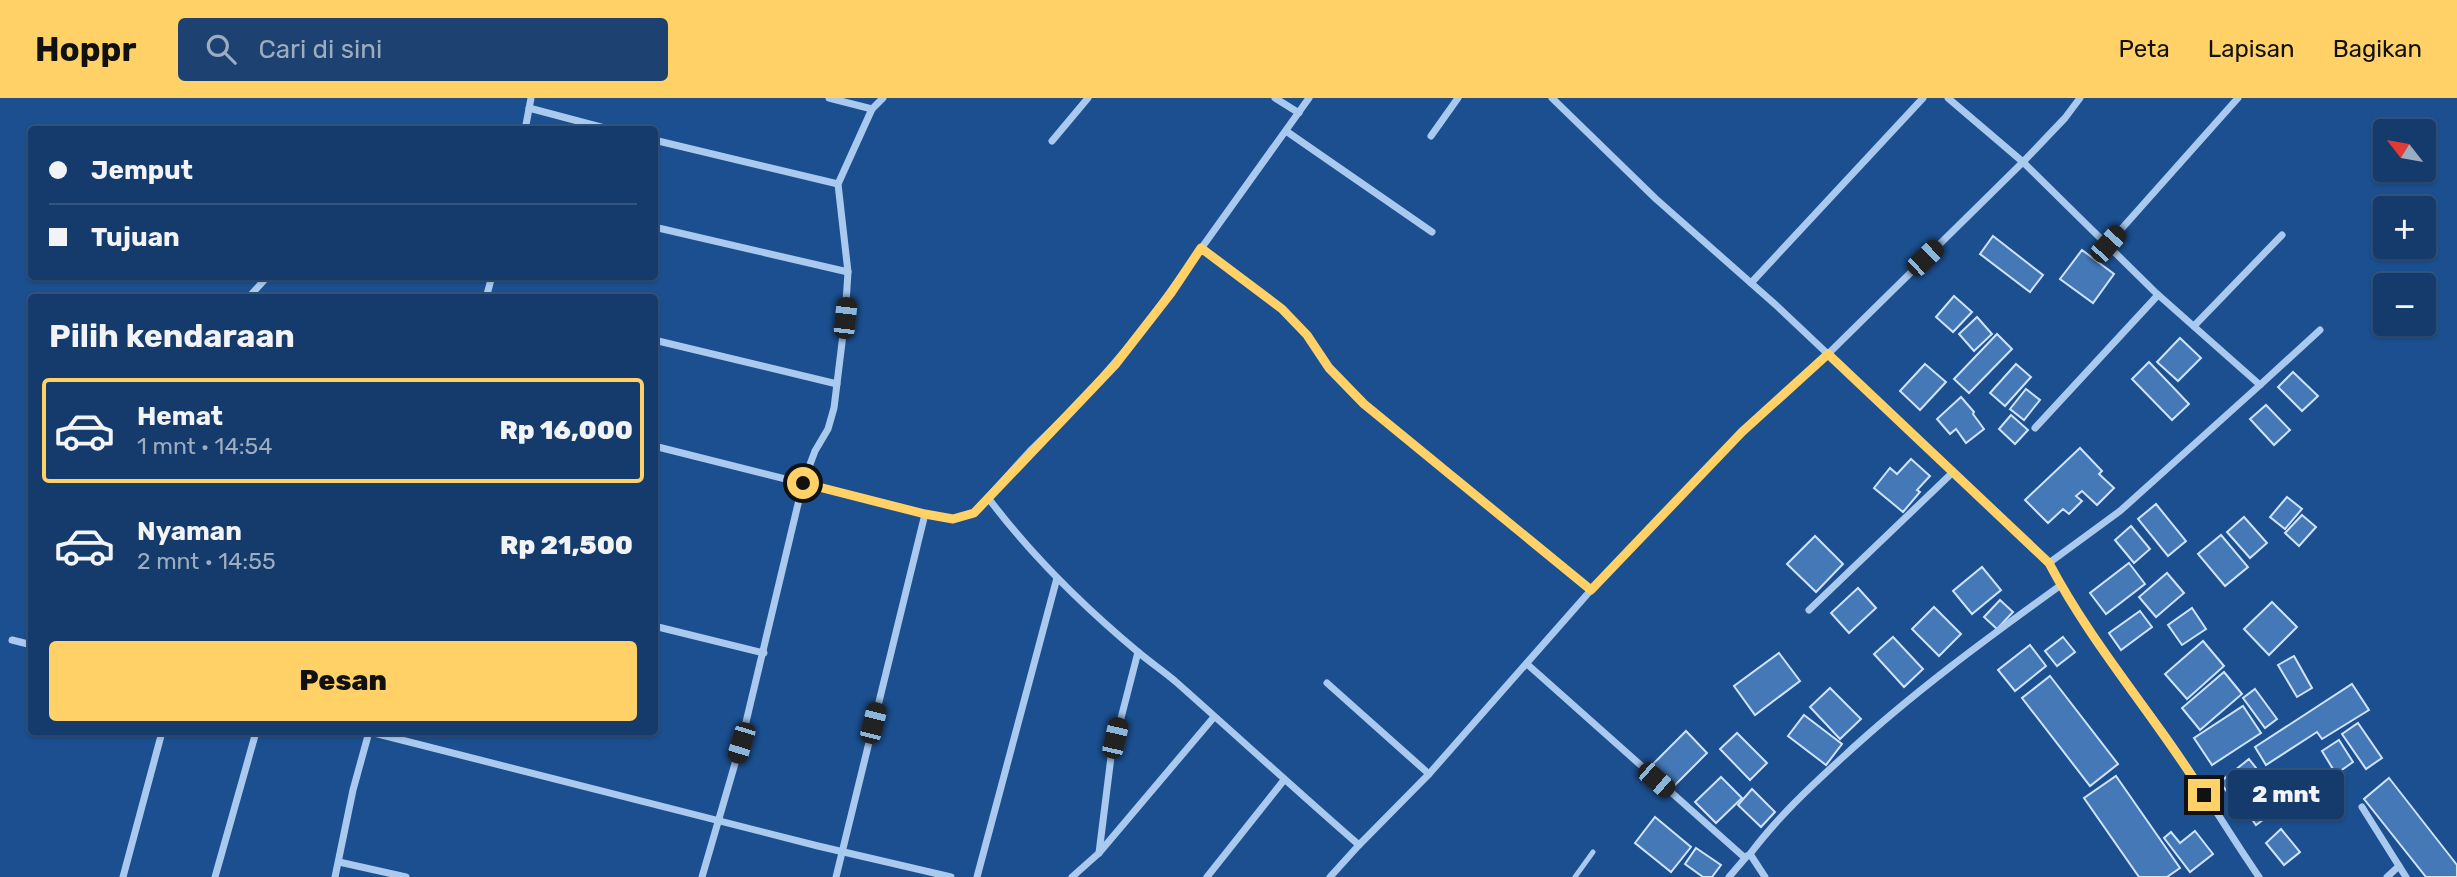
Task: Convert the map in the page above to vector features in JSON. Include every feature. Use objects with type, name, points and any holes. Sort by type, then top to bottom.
[{"type":"street","points":[[527,126],[531,98]]},
{"type":"street","points":[[829,98],[873,109]]},
{"type":"street","points":[[702,877],[741,743],[803,483],[815,451],[828,429],[834,408],[848,297],[848,272],[838,184],[873,109],[883,98]]},
{"type":"street","points":[[1052,141],[1088,98]]},
{"type":"street","points":[[1275,98],[1299,113]]},
{"type":"street","points":[[658,447],[925,514],[953,519],[974,513],[1115,365],[1171,293],[1309,98]]},
{"type":"street","points":[[1431,136],[1458,98]]},
{"type":"street","points":[[1552,98],[1656,199],[1828,354],[2049,563],[2061,585],[2178,753],[2259,877]]},
{"type":"street","points":[[1751,283],[1923,98]]},
{"type":"street","points":[[1948,98],[2023,162],[2158,295],[2260,385]]},
{"type":"street","points":[[1330,877],[1429,774],[1591,590],[1742,432],[1828,354],[2023,162],[2065,118],[2080,98]]},
{"type":"street","points":[[2108,244],[2238,98]]},
{"type":"street","points":[[529,108],[597,126]]},
{"type":"street","points":[[1286,131],[1432,232]]},
{"type":"street","points":[[658,141],[838,184]]},
{"type":"street","points":[[658,228],[848,272]]},
{"type":"street","points":[[2194,326],[2282,235]]},
{"type":"street","points":[[1201,248],[1282,309],[1307,335],[1329,368],[1364,404],[1591,590]]},
{"type":"street","points":[[252,294],[264,280]]},
{"type":"street","points":[[2035,428],[2158,295]]},
{"type":"street","points":[[2049,563],[2120,511],[2320,330]]},
{"type":"street","points":[[658,341],[837,384]]},
{"type":"street","points":[[1809,610],[1952,473]]},
{"type":"street","points":[[989,499],[1036,558],[1057,578],[1359,845]]},
{"type":"street","points":[[836,877],[925,514]]},
{"type":"street","points":[[977,877],[1057,578]]},
{"type":"street","points":[[1729,877],[1771,826],[1873,730],[1938,676],[2061,585]]},
{"type":"street","points":[[658,627],[764,653]]},
{"type":"street","points":[[12,640],[28,644]]},
{"type":"street","points":[[1099,853],[1111,757],[1138,652]]},
{"type":"street","points":[[1527,664],[1747,856],[1765,877]]},
{"type":"street","points":[[1327,684],[1429,774]]},
{"type":"street","points":[[1072,877],[1099,853],[1214,717]]},
{"type":"street","points":[[123,877],[161,735]]},
{"type":"street","points":[[215,877],[255,735]]},
{"type":"street","points":[[335,877],[368,735]]},
{"type":"street","points":[[381,735],[951,877]]},
{"type":"street","points":[[1207,877],[1284,780]]},
{"type":"street","points":[[2362,807],[2406,877]]},
{"type":"street","points":[[339,862],[406,877]]},
{"type":"street","points":[[2387,877],[2399,866]]},
{"type":"lane","points":[[1575,877],[1593,852]]},
{"type":"building","points":[[1993,236],[2043,275],[2030,292],[1980,254]]},
{"type":"building","points":[[2082,250],[2114,274],[2093,303],[2060,279]]},
{"type":"building","points":[[1954,296],[1972,312],[1953,332],[1936,317]]},
{"type":"building","points":[[1977,317],[1992,334],[1974,351],[1959,334]]},
{"type":"building","points":[[1997,334],[2012,349],[1969,393],[1954,379]]},
{"type":"building","points":[[2180,338],[2201,358],[2178,381],[2157,362]]},
{"type":"building","points":[[2149,362],[2189,404],[2172,420],[2132,379]]},
{"type":"building","points":[[1925,364],[1946,382],[1920,410],[1900,391]]},
{"type":"building","points":[[2016,364],[2031,377],[2005,406],[1990,393]]},
{"type":"building","points":[[2293,372],[2318,396],[2302,411],[2278,387]]},
{"type":"building","points":[[2026,389],[2040,400],[2024,420],[2010,409]]},
{"type":"building","points":[[1961,397],[1984,429],[1966,443],[1956,429],[1950,434],[1937,419]]},
{"type":"building","points":[[2266,405],[2290,430],[2274,445],[2250,419]]},
{"type":"building","points":[[2011,415],[2028,430],[2015,444],[1999,429]]},
{"type":"building","points":[[2080,448],[2102,471],[2099,474],[2114,488],[2097,505],[2082,491],[2076,496],[2082,501],[2069,514],[2063,509],[2048,523],[2025,500]]},
{"type":"building","points":[[1911,459],[1930,476],[1903,512],[1874,488],[1890,468],[1897,474]]},
{"type":"building","points":[[2287,497],[2302,509],[2285,529],[2270,517]]},
{"type":"building","points":[[2156,504],[2186,541],[2168,556],[2138,519]]},
{"type":"building","points":[[2302,515],[2316,527],[2299,546],[2285,533]]},
{"type":"building","points":[[2244,517],[2267,543],[2250,558],[2227,532]]},
{"type":"building","points":[[2131,526],[2150,549],[2134,563],[2115,540]]},
{"type":"building","points":[[2221,535],[2248,567],[2225,586],[2198,554]]},
{"type":"building","points":[[1815,536],[1843,564],[1816,592],[1787,564]]},
{"type":"building","points":[[2129,563],[2145,584],[2106,614],[2090,593]]},
{"type":"building","points":[[1982,567],[2001,590],[1972,614],[1953,591]]},
{"type":"building","points":[[2167,573],[2184,593],[2156,617],[2139,597]]},
{"type":"building","points":[[1858,588],[1876,608],[1849,633],[1831,613]]},
{"type":"building","points":[[2000,600],[2013,612],[1997,629],[1984,617]]},
{"type":"building","points":[[2272,602],[2297,627],[2269,655],[2244,629]]},
{"type":"building","points":[[1934,607],[1961,634],[1939,656],[1912,629]]},
{"type":"building","points":[[2192,608],[2206,629],[2182,645],[2168,625]]},
{"type":"building","points":[[2140,611],[2152,627],[2121,650],[2109,633]]},
{"type":"building","points":[[1893,637],[1923,669],[1904,687],[1874,654]]},
{"type":"building","points":[[2063,637],[2075,652],[2057,666],[2045,651]]},
{"type":"building","points":[[2203,641],[2224,666],[2187,699],[2165,674]]},
{"type":"building","points":[[2030,645],[2046,666],[2015,691],[1998,670]]},
{"type":"building","points":[[1779,653],[1800,681],[1755,715],[1734,686]]},
{"type":"building","points":[[2294,656],[2312,688],[2297,697],[2278,665]]},
{"type":"building","points":[[2224,672],[2242,694],[2200,730],[2182,708]]},
{"type":"building","points":[[2050,676],[2118,764],[2090,786],[2022,698]]},
{"type":"building","points":[[2352,684],[2369,710],[2322,739],[2317,732],[2266,765],[2255,747]]},
{"type":"building","points":[[1830,688],[1861,719],[1840,739],[1810,707]]},
{"type":"building","points":[[2255,689],[2277,719],[2265,728],[2243,698]]},
{"type":"building","points":[[2243,706],[2261,733],[2212,765],[2194,738]]},
{"type":"building","points":[[1804,715],[1842,744],[1826,765],[1788,736]]},
{"type":"building","points":[[2358,723],[2382,758],[2366,769],[2342,734]]},
{"type":"building","points":[[1686,731],[1707,753],[1674,786],[1653,764]]},
{"type":"building","points":[[1737,733],[1767,763],[1750,780],[1720,749]]},
{"type":"building","points":[[2339,740],[2353,762],[2336,774],[2322,751]]},
{"type":"building","points":[[2249,759],[2271,787],[2240,810],[2220,782]]},
{"type":"building","points":[[2116,776],[2180,868],[2167,877],[2139,877],[2084,798]]},
{"type":"building","points":[[1721,777],[1742,798],[1716,823],[1695,802]]},
{"type":"building","points":[[2389,778],[2457,865],[2457,877],[2426,877],[2364,799]]},
{"type":"building","points":[[2288,780],[2298,794],[2256,825],[2246,811]]},
{"type":"building","points":[[1752,789],[1775,812],[1761,827],[1738,805]]},
{"type":"building","points":[[1655,817],[1691,847],[1671,872],[1635,843]]},
{"type":"building","points":[[2281,829],[2300,852],[2284,865],[2266,843]]},
{"type":"building","points":[[2195,831],[2213,854],[2190,872],[2164,838],[2171,832],[2180,843]]},
{"type":"building","points":[[1696,848],[1721,865],[1712,877],[1703,877],[1685,864]]},
{"type":"route","points":[[803,483],[869,501],[953,519],[974,513],[1115,365],[1171,293],[1201,248],[1282,309],[1307,335],[1329,368],[1364,404],[1591,590],[1742,432],[1828,354],[2049,563],[2061,585],[2178,753],[2204,795]]}]
